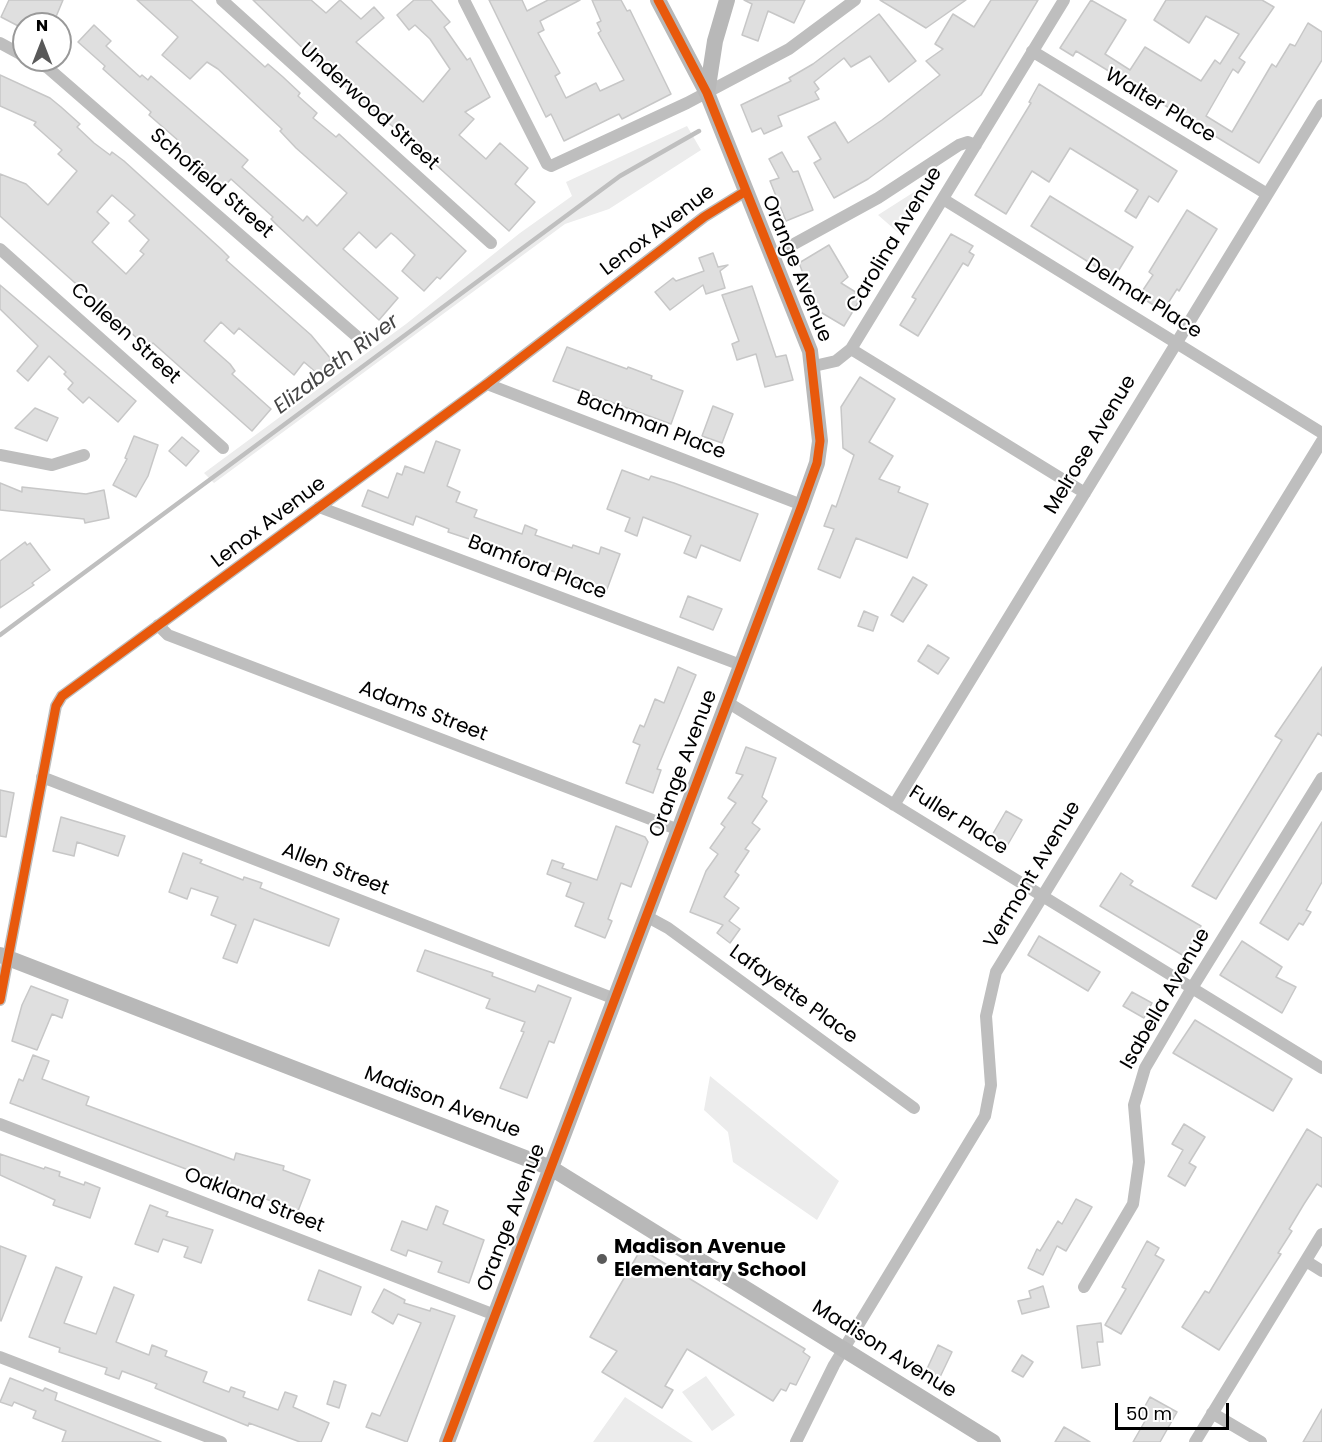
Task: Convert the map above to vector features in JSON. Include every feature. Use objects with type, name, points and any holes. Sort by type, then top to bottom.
[{"type":"street","name":"Underwood Street","points":[[222,0],[491,243]]},
{"type":"street","points":[[464,0],[547,164],[551,166],[706,93],[789,49],[855,0]]},
{"type":"street","name":"Orange Avenue","points":[[447,1442],[802,505],[819,452],[814,366],[807,342],[706,93],[658,0]]},
{"type":"street","points":[[706,93],[713,48],[727,0]]},
{"type":"street","name":"Carolina Avenue","points":[[814,366],[836,361],[851,349],[1064,0]]},
{"type":"street","name":"Walter Place","points":[[1032,51],[1267,194]]},
{"type":"street","name":"Schofield Street","points":[[53,72],[362,341]]},
{"type":"street","name":"Melrose Avenue","points":[[894,805],[1322,105]]},
{"type":"street","name":"Carolina Avenue","points":[[772,256],[879,198],[963,142],[976,145]]},
{"type":"street","name":"Lenox Avenue","points":[[0,1000],[4,957],[58,701],[487,384],[704,218],[746,191]]},
{"type":"street","name":"Delmar Place","points":[[943,199],[1322,433]]},
{"type":"street","name":"Colleen Street","points":[[0,249],[223,448]]},
{"type":"street","points":[[851,349],[1085,492]]},
{"type":"street","name":"Bachman Place","points":[[487,384],[802,505]]},
{"type":"street","name":"Vermont Avenue","points":[[796,1442],[843,1350],[985,1116],[991,1085],[986,1016],[996,972],[1322,441]]},
{"type":"street","points":[[0,455],[52,465],[84,455]]},
{"type":"street","name":"Bamford Place","points":[[319,507],[741,666]]},
{"type":"street","name":"Adams Street","points":[[158,625],[168,635],[678,830]]},
{"type":"street","name":"Fuller Place","points":[[727,702],[1322,1068]]},
{"type":"street","name":"Allen Street","points":[[42,777],[615,999]]},
{"type":"street","name":"Isabella Avenue","points":[[1084,1287],[1133,1204],[1139,1176],[1134,1119],[1138,1088],[1154,1051],[1322,778]]},
{"type":"street","name":"Lafayette Place","points":[[646,916],[668,928],[914,1108]]},
{"type":"street","name":"Madison Avenue","points":[[4,957],[551,1168],[993,1442]]},
{"type":"street","name":"Oakland Street","points":[[0,1124],[495,1315]]},
{"type":"street","points":[[1195,1442],[1322,1234]]},
{"type":"street","points":[[1306,1261],[1322,1271]]},
{"type":"street","points":[[0,1357],[221,1442]]},
{"type":"street","points":[[1212,1413],[1261,1442]]},
{"type":"shaded area","points":[[687,126],[701,150],[609,209],[565,224],[214,483],[204,473],[406,324],[520,233],[572,196],[566,182]]},
{"type":"shaded area","points":[[936,178],[901,235],[878,215]]},
{"type":"shaded area","points":[[710,1076],[839,1181],[817,1220],[733,1162],[728,1132],[704,1110]]},
{"type":"shaded area","points":[[706,1376],[735,1415],[712,1431],[682,1392]]},
{"type":"shaded area","points":[[625,1397],[693,1442],[593,1442]]},
{"type":"building","points":[[9,0],[63,0],[58,12],[12,12],[12,23],[1,17]]},
{"type":"building","points":[[137,0],[191,0],[265,67],[268,64],[283,77],[300,93],[298,96],[317,113],[313,118],[336,137],[339,134],[466,251],[440,279],[437,277],[424,291],[402,271],[415,255],[396,237],[391,233],[376,248],[359,232],[343,249],[398,298],[379,320],[231,179],[222,189],[175,148],[180,142],[149,115],[151,112],[103,69],[105,66],[78,42],[94,25],[111,41],[106,46],[140,77],[142,75],[148,80],[151,76],[248,160],[242,167],[303,221],[307,216],[317,226],[347,193],[296,148],[280,131],[282,129],[218,69],[207,62],[190,79],[162,55],[178,37]]},
{"type":"building","points":[[253,0],[311,0],[326,13],[340,0],[361,19],[374,7],[384,18],[356,42],[423,102],[450,69],[430,39],[415,25],[409,30],[397,15],[414,0],[431,0],[450,22],[444,27],[467,60],[470,58],[490,97],[465,112],[474,119],[459,135],[486,159],[500,143],[528,168],[515,184],[535,202],[509,231],[404,136],[320,65]]},
{"type":"building","points":[[489,0],[522,0],[527,11],[548,0],[580,0],[540,21],[544,30],[538,33],[560,73],[555,76],[566,98],[596,83],[600,91],[624,80],[598,33],[601,31],[597,23],[601,21],[592,0],[621,0],[627,11],[630,10],[671,94],[622,119],[619,114],[564,141],[551,114],[546,117]]},
{"type":"building","points":[[744,0],[805,0],[794,23],[768,11],[758,41],[742,35],[752,4]]},
{"type":"building","points":[[880,0],[966,0],[926,28]]},
{"type":"building","points":[[991,0],[1038,0],[981,95],[868,179],[834,198],[814,163],[821,159],[808,137],[835,122],[848,143],[882,120],[940,75],[926,61],[943,49],[935,44],[953,14],[974,27]]},
{"type":"building","points":[[1091,0],[1126,20],[1105,54],[1130,70],[1145,47],[1201,81],[1215,60],[1220,64],[1239,34],[1206,16],[1189,43],[1154,20],[1166,0],[1262,0],[1274,7],[1239,58],[1245,62],[1238,73],[1233,69],[1206,116],[1232,132],[1272,64],[1276,67],[1290,44],[1295,46],[1308,23],[1322,32],[1322,60],[1259,163],[1076,51],[1073,56],[1060,48]]},
{"type":"building","points":[[879,14],[916,61],[889,82],[870,56],[851,67],[844,58],[814,82],[819,89],[815,92],[819,99],[778,116],[782,126],[764,134],[761,128],[752,132],[741,105],[791,81],[789,78],[813,64]]},
{"type":"building","points":[[0,75],[50,98],[80,124],[77,127],[94,143],[110,155],[112,152],[124,161],[221,249],[229,257],[226,260],[311,335],[331,359],[318,374],[304,362],[294,375],[239,328],[234,334],[221,322],[204,341],[230,364],[235,371],[232,374],[271,409],[252,431],[153,343],[148,348],[0,216],[0,174],[26,184],[48,205],[77,171],[58,154],[62,150],[34,125],[36,122],[0,106]],"holes":[[[112,195],[135,215],[129,221],[149,240],[140,251],[144,254],[126,274],[92,242],[109,223],[97,212]]]},
{"type":"building","points":[[1039,84],[1177,171],[1158,202],[1149,196],[1136,218],[1125,211],[1138,190],[1070,148],[1049,182],[1032,171],[1006,214],[975,195],[1031,103],[1029,102]]},
{"type":"building","points":[[782,152],[793,172],[798,171],[813,210],[786,221],[770,181],[779,178],[769,159]]},
{"type":"building","points":[[1050,196],[1133,247],[1114,278],[1031,226]]},
{"type":"building","points":[[1187,210],[1217,229],[1179,291],[1177,289],[1163,311],[1139,296],[1153,275],[1149,272]]},
{"type":"building","points":[[951,234],[973,246],[969,252],[974,255],[968,266],[963,263],[918,336],[900,325],[916,299],[912,297]]},
{"type":"building","points":[[829,245],[848,277],[841,283],[862,296],[844,326],[817,310],[799,263]]},
{"type":"building","points":[[713,253],[718,267],[728,265],[720,271],[725,288],[706,294],[703,285],[670,310],[655,292],[673,278],[676,281],[704,271],[699,258]]},
{"type":"building","points":[[0,285],[136,401],[118,422],[89,397],[83,403],[68,389],[73,383],[64,374],[66,372],[49,356],[28,381],[17,371],[38,346],[0,309]]},
{"type":"building","points":[[752,286],[776,357],[786,355],[793,380],[765,387],[756,354],[737,360],[732,344],[739,341],[722,295]]},
{"type":"building","points":[[567,347],[652,376],[651,379],[683,391],[671,424],[553,381]]},
{"type":"building","points":[[860,377],[895,399],[869,442],[893,456],[879,479],[900,487],[898,492],[928,504],[907,558],[856,538],[840,578],[818,569],[834,529],[824,526],[832,505],[836,507],[854,455],[843,448],[841,407]]},
{"type":"building","points":[[713,406],[733,414],[722,443],[702,436]]},
{"type":"building","points":[[35,408],[58,418],[47,441],[15,428]]},
{"type":"building","points":[[134,436],[158,445],[148,476],[136,497],[113,485],[127,459],[125,458]]},
{"type":"building","points":[[182,437],[199,451],[186,466],[169,451]]},
{"type":"building","points":[[436,441],[460,450],[447,486],[460,492],[456,502],[477,510],[474,517],[522,534],[525,525],[537,530],[535,535],[572,548],[573,545],[599,554],[601,547],[620,554],[606,592],[562,578],[563,575],[514,557],[515,554],[448,532],[449,529],[416,516],[413,525],[362,506],[368,490],[388,498],[397,473],[402,475],[405,466],[424,473]]},
{"type":"building","points":[[622,470],[649,480],[651,476],[674,483],[758,514],[740,561],[701,545],[696,558],[684,553],[691,536],[643,517],[637,536],[625,531],[630,518],[607,509]]},
{"type":"building","points":[[0,483],[22,492],[22,487],[86,494],[104,490],[109,518],[85,523],[84,519],[0,510]]},
{"type":"building","points":[[25,542],[27,545],[30,543],[50,570],[32,583],[34,585],[0,608],[0,561]]},
{"type":"building","points":[[913,577],[927,585],[903,622],[891,615]]},
{"type":"building","points":[[688,596],[722,609],[713,630],[680,617]]},
{"type":"building","points":[[864,611],[878,617],[873,631],[858,626]]},
{"type":"building","points":[[928,645],[949,658],[938,674],[918,661]]},
{"type":"building","points":[[678,667],[696,675],[657,769],[661,770],[653,793],[626,783],[640,745],[633,742],[640,725],[644,727],[655,699],[664,703]]},
{"type":"building","points":[[1322,667],[1322,736],[1318,733],[1216,899],[1192,886],[1282,740],[1275,736]]},
{"type":"building","points":[[746,747],[776,758],[762,797],[767,801],[752,823],[760,829],[745,849],[749,851],[735,872],[739,875],[724,897],[739,908],[729,921],[740,929],[730,943],[717,933],[723,925],[690,912],[706,871],[718,854],[710,848],[725,827],[721,824],[736,803],[728,798],[743,775],[736,773]]},
{"type":"building","points":[[0,790],[14,793],[6,837],[0,836]]},
{"type":"building","points":[[1006,811],[1022,820],[1007,846],[991,837]]},
{"type":"building","points":[[61,817],[125,836],[118,856],[77,842],[74,856],[53,851]]},
{"type":"building","points":[[1322,822],[1322,882],[1306,910],[1311,912],[1303,925],[1299,923],[1288,940],[1260,923]]},
{"type":"building","points":[[616,826],[645,837],[648,842],[631,887],[621,883],[608,919],[612,921],[605,938],[575,926],[584,903],[566,896],[571,883],[547,874],[552,860],[564,864],[562,868],[597,880]]},
{"type":"building","points":[[183,853],[202,860],[200,863],[243,880],[244,877],[262,883],[260,888],[339,919],[329,946],[254,919],[237,963],[223,958],[236,925],[211,915],[218,897],[191,888],[187,899],[169,892]]},
{"type":"building","points":[[1121,873],[1133,881],[1130,885],[1201,926],[1184,956],[1100,906]]},
{"type":"building","points":[[1039,936],[1100,972],[1088,991],[1028,955]]},
{"type":"building","points":[[1242,941],[1282,967],[1276,977],[1296,987],[1282,1013],[1220,975]]},
{"type":"building","points":[[425,950],[493,973],[492,976],[535,992],[538,985],[571,998],[554,1043],[549,1041],[527,1098],[500,1088],[524,1032],[521,1031],[525,1022],[486,1008],[490,999],[417,971]]},
{"type":"building","points":[[31,986],[68,1000],[62,1018],[52,1014],[37,1050],[12,1041],[22,1005]]},
{"type":"building","points":[[1132,992],[1152,1003],[1144,1018],[1123,1006]]},
{"type":"building","points":[[1195,1020],[1292,1079],[1273,1111],[1173,1053]]},
{"type":"building","points":[[33,1055],[49,1061],[42,1079],[89,1097],[86,1105],[234,1160],[236,1153],[284,1166],[283,1170],[310,1180],[298,1211],[10,1103],[19,1079],[23,1081]]},
{"type":"building","points":[[1184,1124],[1205,1137],[1189,1163],[1196,1167],[1185,1186],[1168,1176],[1183,1150],[1172,1144]]},
{"type":"building","points":[[1307,1129],[1322,1138],[1322,1187],[1317,1184],[1304,1204],[1289,1229],[1292,1231],[1278,1253],[1281,1254],[1219,1350],[1182,1327],[1205,1291],[1209,1293]]},
{"type":"building","points":[[0,1154],[60,1172],[59,1176],[84,1185],[85,1182],[100,1188],[90,1218],[53,1205],[55,1200],[0,1175]]},
{"type":"building","points":[[1076,1199],[1092,1207],[1066,1251],[1057,1246],[1043,1275],[1028,1268],[1037,1249],[1040,1251],[1058,1221],[1062,1224]]},
{"type":"building","points":[[150,1205],[168,1212],[166,1216],[213,1230],[201,1263],[184,1257],[188,1247],[163,1239],[158,1252],[135,1244]]},
{"type":"building","points":[[436,1206],[448,1211],[443,1224],[484,1240],[469,1283],[438,1272],[442,1262],[408,1250],[406,1256],[391,1250],[402,1221],[427,1230]]},
{"type":"building","points":[[1147,1241],[1159,1248],[1155,1255],[1164,1260],[1121,1334],[1105,1325],[1126,1289],[1122,1287]]},
{"type":"building","points":[[0,1246],[26,1256],[1,1321],[0,1320]]},
{"type":"building","points":[[641,1249],[805,1349],[803,1352],[810,1357],[796,1385],[790,1383],[786,1391],[781,1389],[773,1401],[687,1349],[665,1386],[673,1390],[662,1408],[602,1372],[617,1351],[590,1337]]},
{"type":"building","points":[[56,1267],[82,1277],[64,1323],[96,1334],[114,1287],[134,1295],[116,1342],[149,1355],[152,1345],[167,1351],[165,1356],[207,1372],[203,1382],[229,1392],[231,1387],[245,1392],[243,1397],[278,1410],[285,1392],[297,1396],[293,1407],[329,1423],[321,1442],[300,1442],[249,1423],[248,1426],[155,1388],[157,1384],[122,1371],[119,1379],[105,1374],[107,1368],[59,1352],[60,1348],[29,1337]]},
{"type":"building","points":[[319,1270],[361,1287],[351,1315],[308,1300]]},
{"type":"building","points":[[1043,1286],[1049,1307],[1022,1314],[1018,1301],[1031,1298],[1029,1291]]},
{"type":"building","points":[[384,1289],[405,1300],[404,1303],[430,1311],[431,1308],[455,1316],[407,1442],[366,1427],[372,1413],[380,1416],[421,1323],[398,1314],[393,1324],[372,1312]]},
{"type":"building","points":[[1101,1323],[1103,1342],[1097,1342],[1100,1365],[1082,1368],[1077,1326]]},
{"type":"building","points":[[938,1345],[952,1352],[940,1377],[926,1371]]},
{"type":"building","points":[[1022,1355],[1033,1362],[1023,1377],[1012,1371]]},
{"type":"building","points":[[10,1378],[43,1391],[45,1388],[57,1393],[55,1400],[161,1442],[62,1442],[66,1431],[33,1418],[36,1411],[14,1402],[12,1406],[0,1402]]},
{"type":"building","points":[[334,1381],[346,1385],[339,1408],[327,1404]]},
{"type":"building","points":[[1150,1397],[1177,1412],[1160,1442],[1133,1442],[1145,1421],[1139,1417]]},
{"type":"building","points":[[1322,1409],[1322,1442],[1303,1442]]},
{"type":"building","points":[[1064,1427],[1090,1442],[1055,1442]]},
{"type":"waterway","name":"Elizabeth River","points":[[0,635],[620,176],[699,131]]},
{"type":"cycle path","points":[[447,1442],[817,463],[820,441],[810,351],[707,93],[658,0]]},
{"type":"cycle path","points":[[0,1000],[56,706],[62,696],[487,384],[704,217],[746,191]]},
{"type":"place","name":"Madison Avenue Elementary School","points":[[602,1259]]}]
